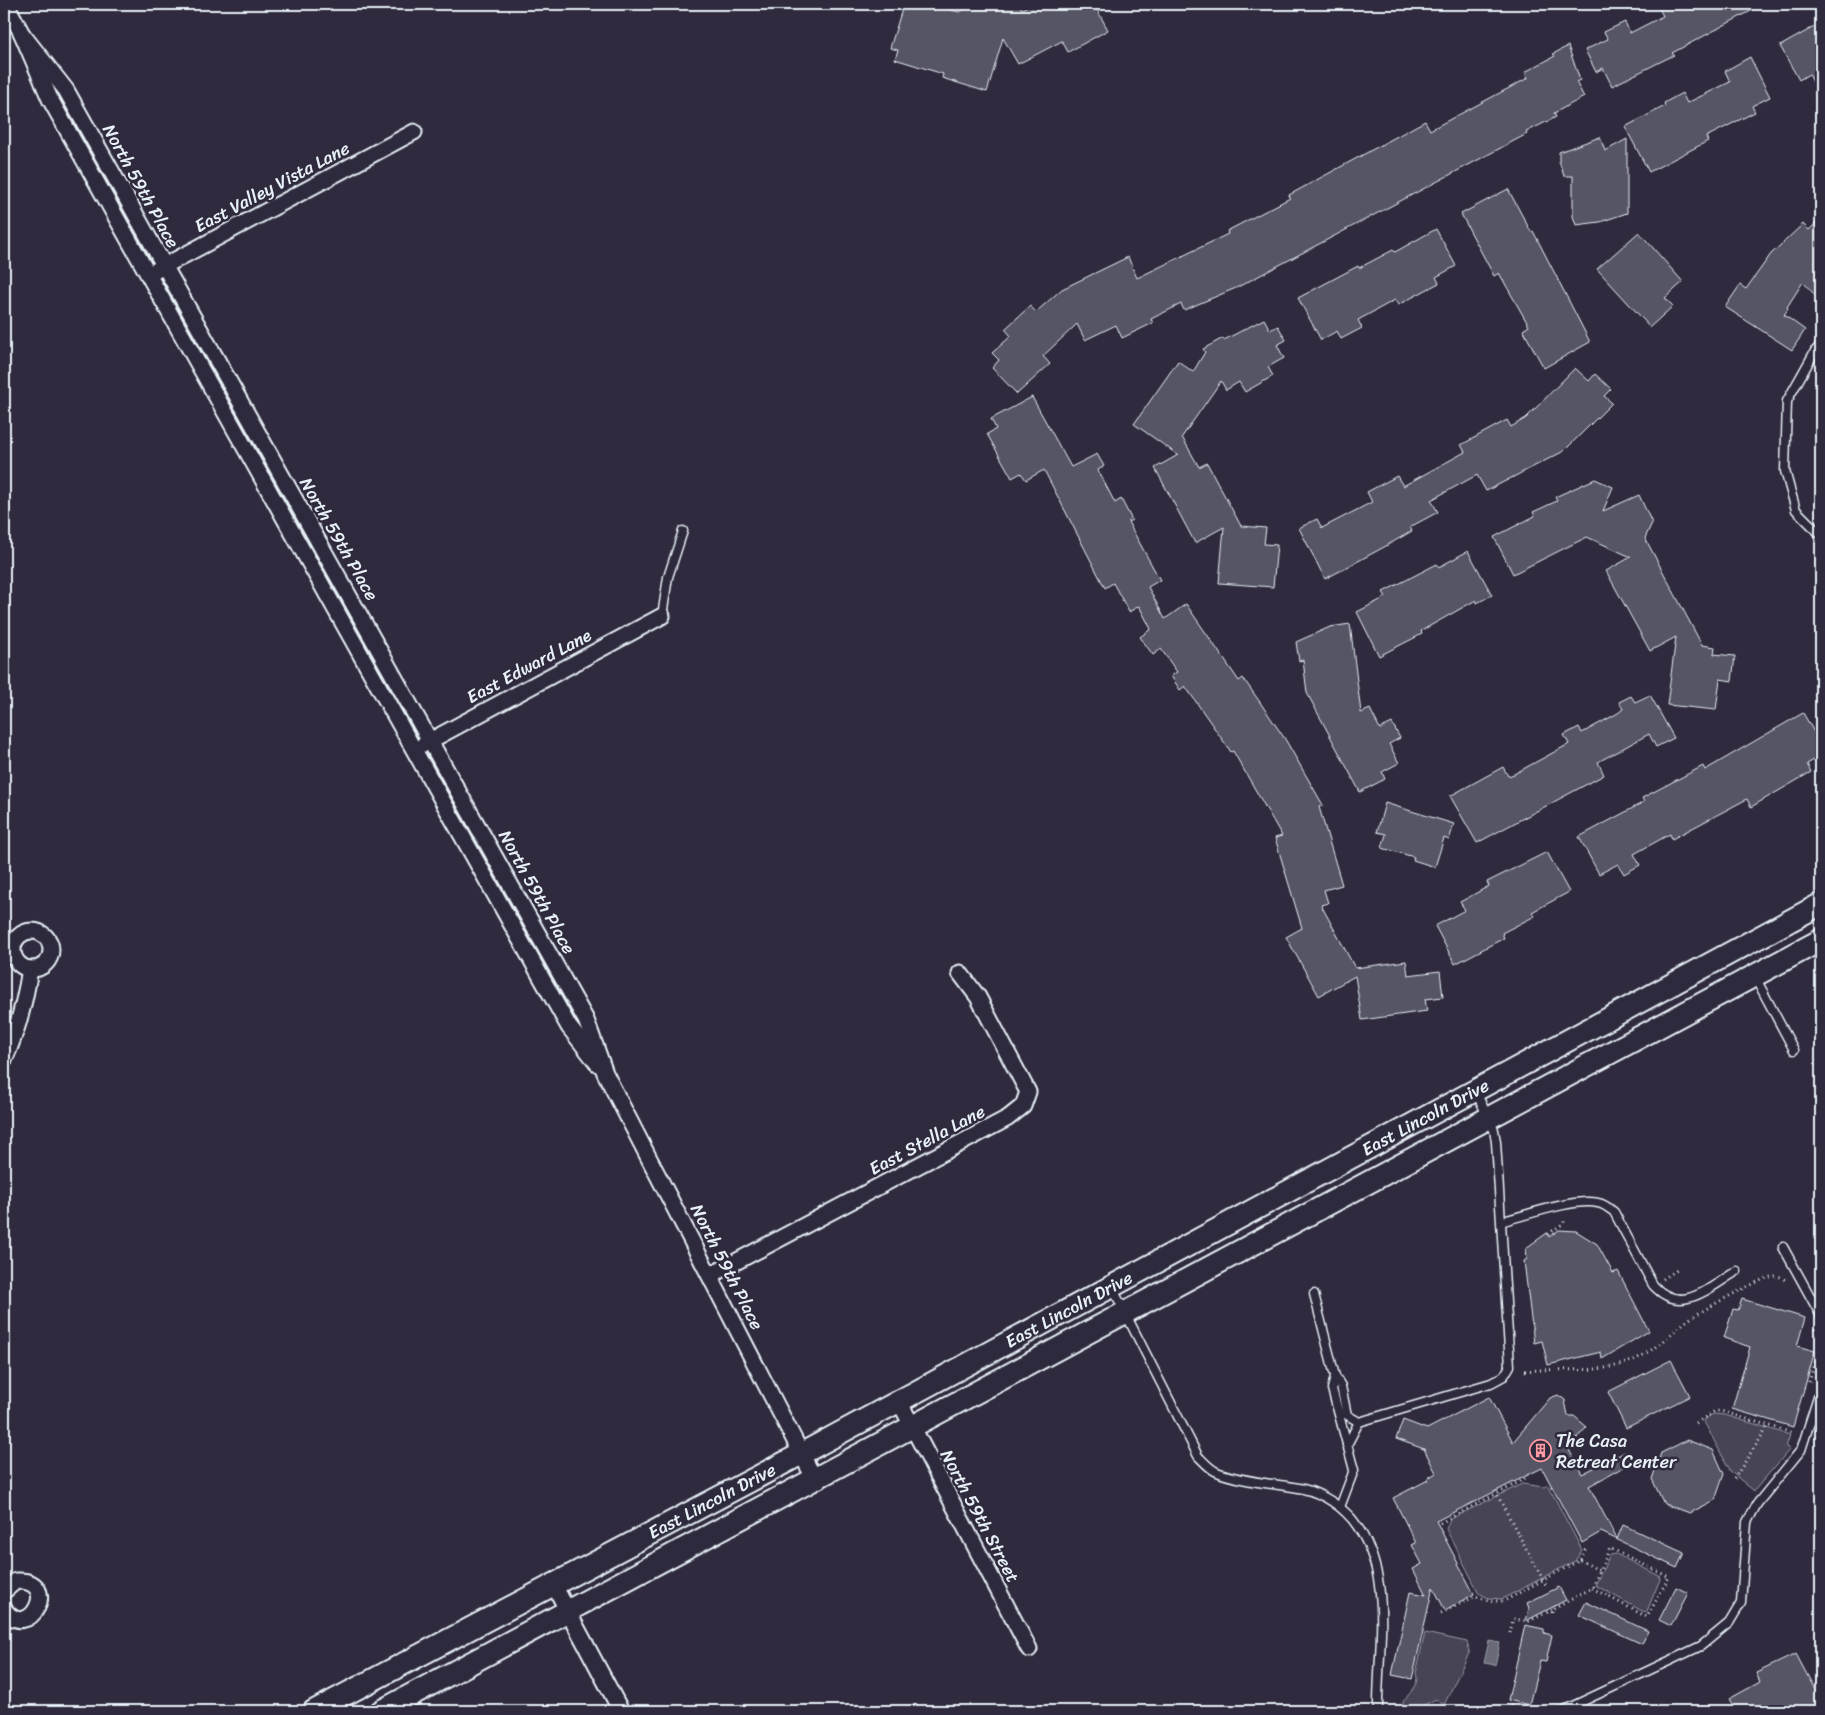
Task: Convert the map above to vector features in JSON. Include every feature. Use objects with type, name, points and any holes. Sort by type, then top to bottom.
[{"type":"main road","name":"East Lincoln Drive","points":[[314,1711],[348,1703],[655,1529],[801,1454],[1821,904]]},
{"type":"main road","name":"East Lincoln Drive","points":[[381,1711],[1126,1314],[1821,940]]},
{"type":"street","name":"North 59th Place","points":[[6,4],[22,34],[50,99],[569,1027],[605,1073]]},
{"type":"street","name":"North 59th Place","points":[[22,34],[66,90],[586,1020],[605,1073],[711,1275],[815,1480]]},
{"type":"street","name":"East Valley Vista Lane","points":[[148,275],[414,132]]},
{"type":"street","name":"East Edward Lane","points":[[414,749],[662,616]]},
{"type":"street","points":[[4,1060],[16,1032],[26,997],[30,969]]},
{"type":"street","name":"East Stella Lane","points":[[711,1275],[1008,1118],[1024,1106],[1028,1092],[978,997],[960,973]]},
{"type":"street","name":"North 59th Street","points":[[899,1401],[1029,1649]]},
{"type":"street","points":[[4,1591],[10,1583],[23,1580],[34,1586],[40,1597],[40,1603],[34,1614],[22,1619],[5,1615]]},
{"type":"street","points":[[554,1585],[621,1711]]},
{"type":"lane","points":[[1821,346],[1815,351],[1787,401],[1785,471],[1796,510],[1821,535]]},
{"type":"lane","points":[[662,616],[668,577],[683,531]]},
{"type":"lane","points":[[1755,975],[1794,1050]]},
{"type":"lane","points":[[1347,1445],[1359,1422],[1491,1383],[1508,1372],[1511,1356],[1496,1142],[1489,1119],[1475,1091]]},
{"type":"lane","points":[[1503,1222],[1569,1205],[1588,1202],[1606,1205],[1614,1212],[1653,1285],[1662,1295],[1675,1300],[1685,1300],[1737,1271]]},
{"type":"lane","points":[[1783,1246],[1821,1316]]},
{"type":"lane","points":[[1112,1287],[1198,1456],[1214,1471],[1309,1489],[1340,1507],[1359,1528],[1379,1577],[1381,1599],[1378,1711]]},
{"type":"lane","points":[[1314,1294],[1335,1376],[1341,1386],[1347,1415],[1359,1422]]},
{"type":"lane","points":[[1335,1376],[1332,1389],[1354,1470],[1340,1507]]},
{"type":"lane","points":[[1562,1711],[1701,1646],[1729,1623],[1741,1602],[1747,1522],[1757,1504],[1796,1457],[1804,1443],[1821,1388]]},
{"type":"path","points":[[1548,1234],[1564,1223],[1564,1218]]},
{"type":"path","points":[[1524,1370],[1555,1368],[1611,1369],[1648,1352],[1695,1316],[1764,1279],[1777,1276],[1790,1284]]},
{"type":"path","points":[[1807,1389],[1820,1345],[1820,1339],[1811,1321]]},
{"type":"path","points":[[1696,1422],[1715,1411],[1721,1411],[1793,1433]]},
{"type":"path","points":[[1796,1425],[1789,1447],[1804,1443]]},
{"type":"path","points":[[1734,1479],[1768,1426]]},
{"type":"path","points":[[1440,1523],[1496,1492],[1527,1478]]},
{"type":"path","points":[[1496,1492],[1546,1585]]},
{"type":"path","points":[[1441,1613],[1476,1596],[1490,1601],[1504,1601],[1580,1560],[1586,1548]]},
{"type":"path","points":[[1510,1633],[1513,1619],[1529,1621],[1552,1611],[1592,1588],[1610,1548],[1669,1577],[1647,1616],[1592,1588]]},
{"type":"path","points":[[1580,1560],[1600,1571]]},
{"type":"path","points":[[1510,1711],[1512,1703]]},
{"type":"shaded area","points":[[1713,1414],[1725,1415],[1790,1435],[1786,1447],[1790,1449],[1754,1491],[1731,1472],[1703,1420]]},
{"type":"shaded area","points":[[1522,1484],[1544,1487],[1548,1485],[1582,1550],[1575,1561],[1502,1599],[1488,1598],[1479,1593],[1446,1529],[1450,1519]]},
{"type":"shaded area","points":[[1616,1554],[1661,1577],[1647,1611],[1644,1612],[1595,1585],[1610,1555]]},
{"type":"shaded area","points":[[1425,1633],[1467,1642],[1470,1651],[1444,1705],[1436,1699],[1412,1711],[1404,1711],[1403,1701],[1414,1688],[1417,1681],[1416,1673]]},
{"type":"water","points":[[1489,1641],[1500,1643],[1495,1665],[1484,1663]]},
{"type":"building","points":[[920,4],[930,4],[959,12],[975,4],[1019,4],[1022,9],[1031,4],[1094,4],[1108,30],[1068,52],[1062,41],[1018,64],[1003,38],[987,92],[942,78],[943,74],[895,59],[898,50],[890,48],[903,6],[918,9]]},
{"type":"building","points":[[1657,4],[1764,4],[1672,53],[1674,55],[1612,86],[1603,68],[1596,72],[1585,50],[1608,39],[1604,32],[1625,22],[1630,33],[1663,16]]},
{"type":"building","points":[[1821,23],[1821,98],[1809,74],[1799,80],[1780,46]]},
{"type":"building","points":[[1568,46],[1580,80],[1576,82],[1584,97],[1554,113],[1556,117],[1526,132],[1527,134],[1236,288],[1184,310],[1181,304],[1151,319],[1153,323],[1122,338],[1116,325],[1085,340],[1077,324],[1043,356],[1050,364],[1017,394],[992,368],[999,360],[992,353],[1011,336],[1005,329],[1030,306],[1036,312],[1062,289],[1128,257],[1137,278],[1228,234],[1227,231],[1290,198],[1289,195],[1425,121],[1430,130],[1528,78],[1525,72],[1555,56],[1553,54]]},
{"type":"building","points":[[1750,57],[1770,97],[1752,106],[1755,112],[1706,137],[1708,141],[1649,172],[1625,127],[1665,106],[1664,103],[1682,93],[1687,103],[1730,82],[1725,71]]},
{"type":"building","points":[[1600,137],[1605,151],[1627,139],[1627,213],[1600,222],[1576,225],[1573,216],[1573,176],[1564,176],[1559,161],[1559,152]]},
{"type":"building","points":[[1508,189],[1531,232],[1533,231],[1590,342],[1544,368],[1523,330],[1529,326],[1499,273],[1494,276],[1461,214]]},
{"type":"building","points":[[1821,218],[1821,302],[1803,282],[1784,315],[1805,330],[1792,350],[1725,307],[1740,285],[1746,289],[1771,254],[1803,224],[1809,230]]},
{"type":"building","points":[[1436,229],[1456,266],[1436,277],[1439,283],[1398,305],[1395,300],[1358,320],[1362,328],[1341,339],[1337,331],[1321,340],[1298,298],[1358,266],[1359,268],[1393,250],[1395,252]]},
{"type":"building","points":[[1639,232],[1683,282],[1665,298],[1673,306],[1650,327],[1597,269]]},
{"type":"building","points":[[1264,319],[1270,330],[1278,326],[1286,340],[1277,345],[1284,358],[1268,367],[1273,376],[1245,392],[1239,382],[1226,390],[1221,381],[1182,437],[1199,467],[1207,463],[1241,526],[1266,528],[1264,544],[1277,545],[1273,587],[1219,583],[1224,527],[1195,543],[1155,468],[1178,455],[1134,424],[1178,361],[1193,372],[1205,352],[1203,349]]},
{"type":"building","points":[[1575,368],[1589,381],[1595,374],[1611,389],[1604,396],[1612,403],[1564,451],[1486,491],[1477,475],[1431,500],[1438,512],[1410,527],[1412,531],[1325,579],[1299,528],[1317,519],[1322,528],[1372,502],[1367,492],[1397,476],[1403,486],[1465,452],[1461,445],[1507,420],[1511,427],[1526,418]]},
{"type":"building","points":[[1032,397],[1071,467],[1097,454],[1104,466],[1098,470],[1115,503],[1121,499],[1132,520],[1128,522],[1160,580],[1148,587],[1165,619],[1186,604],[1239,681],[1243,678],[1285,739],[1323,805],[1319,807],[1342,885],[1324,890],[1328,903],[1321,905],[1355,968],[1406,961],[1408,975],[1440,971],[1443,997],[1425,999],[1427,1011],[1362,1020],[1355,976],[1319,996],[1286,937],[1302,928],[1275,838],[1282,836],[1233,751],[1231,752],[1185,686],[1180,690],[1171,676],[1177,672],[1161,649],[1153,655],[1140,637],[1151,629],[1139,606],[1129,612],[1113,583],[1105,588],[1044,470],[1026,480],[1021,473],[1012,478],[987,434],[996,429],[991,419]]},
{"type":"building","points":[[1595,479],[1613,487],[1603,511],[1639,495],[1652,523],[1645,538],[1702,645],[1715,647],[1714,654],[1735,656],[1732,681],[1720,679],[1716,710],[1667,705],[1676,637],[1650,651],[1606,571],[1631,557],[1587,537],[1513,574],[1494,537],[1535,516],[1533,512],[1557,501],[1555,497]]},
{"type":"building","points":[[1468,551],[1492,595],[1477,603],[1476,600],[1421,631],[1422,634],[1379,656],[1357,612],[1386,597],[1383,592],[1437,564],[1439,567]]},
{"type":"building","points":[[1350,624],[1361,713],[1370,709],[1380,729],[1392,723],[1400,738],[1389,744],[1399,763],[1382,772],[1385,779],[1360,792],[1307,693],[1303,660],[1299,661],[1296,642],[1330,627]]},
{"type":"building","points":[[1650,695],[1674,738],[1656,747],[1649,734],[1598,762],[1604,775],[1477,843],[1450,796],[1503,767],[1508,776],[1514,774],[1569,744],[1564,735],[1579,727],[1582,733],[1618,713],[1623,709],[1619,702],[1631,696],[1635,702]]},
{"type":"building","points":[[1803,713],[1821,744],[1821,756],[1807,764],[1811,772],[1751,807],[1747,799],[1672,839],[1670,834],[1634,854],[1640,865],[1624,874],[1618,864],[1599,874],[1579,837],[1644,802],[1642,798],[1703,766],[1705,770]]},
{"type":"building","points":[[1385,803],[1454,824],[1449,840],[1444,838],[1435,867],[1413,860],[1414,857],[1382,848],[1386,834],[1377,832]]},
{"type":"building","points":[[1547,852],[1569,892],[1532,912],[1535,916],[1502,933],[1504,938],[1455,964],[1435,926],[1465,910],[1460,902],[1489,886],[1487,882]]},
{"type":"building","points":[[1559,1230],[1576,1231],[1597,1244],[1613,1273],[1618,1271],[1649,1331],[1602,1359],[1601,1352],[1548,1365],[1542,1341],[1534,1343],[1524,1261],[1527,1259],[1526,1248],[1547,1233],[1549,1237]]},
{"type":"building","points":[[1742,1299],[1805,1318],[1797,1346],[1815,1351],[1793,1427],[1732,1409],[1750,1347],[1724,1338],[1733,1309],[1738,1310]]},
{"type":"building","points":[[1671,1360],[1690,1396],[1626,1428],[1608,1392]]},
{"type":"building","points":[[1558,1395],[1565,1400],[1568,1416],[1574,1416],[1587,1427],[1568,1448],[1582,1474],[1625,1452],[1631,1463],[1589,1486],[1617,1539],[1623,1525],[1684,1553],[1677,1568],[1601,1532],[1582,1543],[1542,1468],[1436,1521],[1474,1594],[1445,1610],[1433,1587],[1412,1679],[1392,1675],[1410,1592],[1426,1595],[1413,1569],[1422,1564],[1412,1545],[1416,1543],[1393,1498],[1428,1480],[1428,1478],[1436,1473],[1424,1449],[1396,1439],[1403,1420],[1427,1429],[1489,1397],[1513,1442],[1550,1398]]},
{"type":"building","points":[[1687,1440],[1713,1450],[1724,1474],[1715,1500],[1690,1513],[1664,1504],[1652,1479],[1661,1453]]},
{"type":"building","points":[[1559,1587],[1566,1600],[1526,1621],[1529,1608],[1527,1603]]},
{"type":"building","points":[[1676,1587],[1688,1593],[1671,1626],[1659,1620]]},
{"type":"building","points":[[1586,1602],[1648,1631],[1642,1644],[1579,1615]]},
{"type":"building","points":[[1525,1625],[1544,1629],[1544,1633],[1552,1635],[1546,1662],[1540,1661],[1529,1705],[1508,1700]]},
{"type":"building","points":[[1796,1654],[1821,1701],[1821,1711],[1736,1711],[1729,1699],[1760,1682],[1756,1673]]},
{"type":"place","name":"The Casa Retreat Center","points":[[1540,1451]]}]
